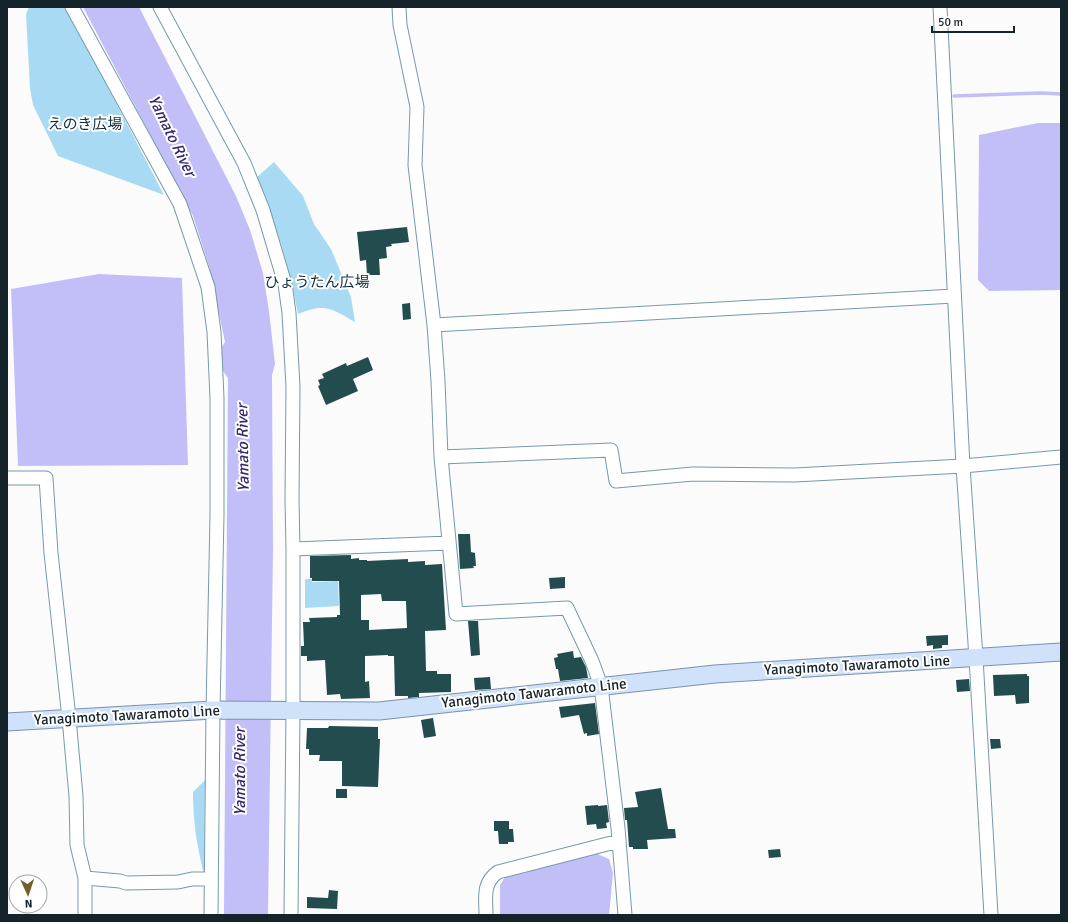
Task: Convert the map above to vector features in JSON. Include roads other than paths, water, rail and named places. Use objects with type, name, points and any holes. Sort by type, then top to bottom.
[{"type":"main road","name":"Yanagimoto Tawaramoto Line","points":[[7,722],[215,710],[379,711],[715,674],[1061,652]]},
{"type":"street","points":[[72,7],[180,204],[208,288],[214,332],[217,398],[215,710],[210,879],[211,915]]},
{"type":"street","points":[[160,7],[244,163],[263,210],[285,284],[289,313],[293,387],[291,915]]},
{"type":"street","points":[[399,7],[400,26],[417,107],[415,164],[434,325],[441,457],[456,614],[568,608],[592,661],[601,686],[619,841],[625,915]]},
{"type":"street","points":[[940,7],[963,466],[991,915]]},
{"type":"street","points":[[434,325],[954,296]]},
{"type":"street","points":[[441,457],[611,450],[616,481],[693,474],[795,475],[963,466],[1061,457]]},
{"type":"street","points":[[7,478],[46,478],[51,553],[76,796],[77,846],[85,878],[85,915]]},
{"type":"street","points":[[293,549],[449,544]]},
{"type":"street","points":[[486,915],[486,891],[488,883],[490,877],[498,872],[619,841]]},
{"type":"street","points":[[85,878],[120,881],[126,883],[178,882],[192,879],[210,879]]},
{"type":"water","name":"Yamato River","points":[[83,7],[139,7],[236,196],[250,230],[263,273],[275,364],[272,375],[273,549],[268,915],[224,915],[228,378],[219,364],[218,356],[225,342],[209,266],[193,216]]},
{"type":"water","points":[[1038,123],[1061,123],[1061,290],[989,291],[978,280],[979,135]]},
{"type":"water","points":[[99,274],[182,278],[188,465],[18,466],[11,289]]},
{"type":"water","points":[[595,853],[609,859],[613,873],[609,915],[500,915],[500,885],[505,877]]},
{"type":"waterway","points":[[954,96],[1041,93],[1061,94]]},
{"type":"park label","name":"えのき広場","points":[[85,124]]},
{"type":"park label","name":"ひょうたん広場","points":[[317,282]]}]
